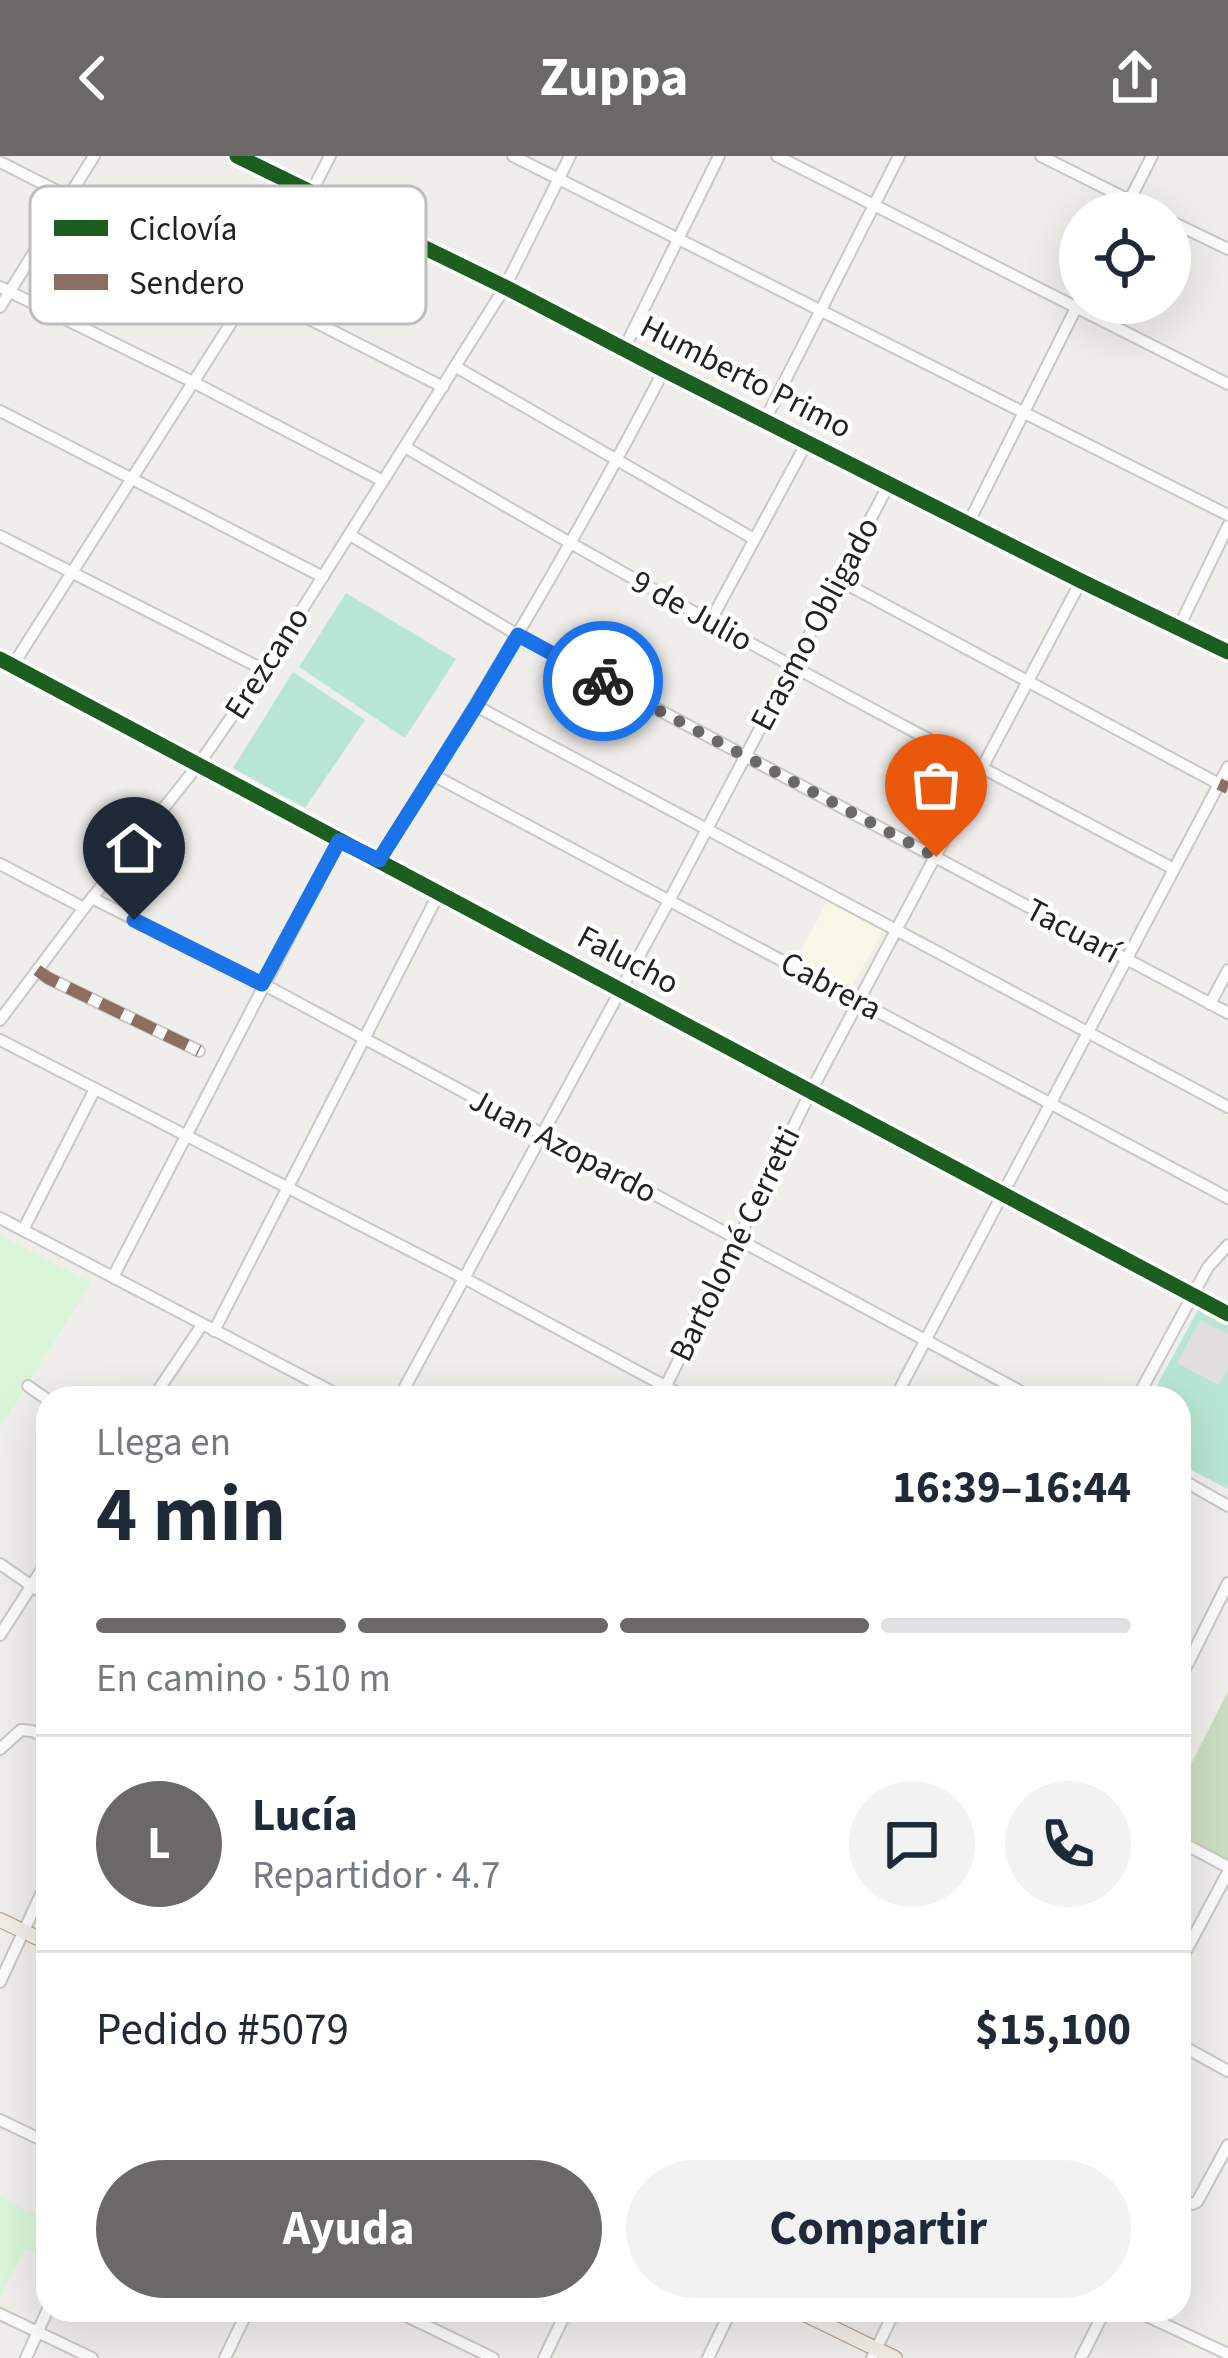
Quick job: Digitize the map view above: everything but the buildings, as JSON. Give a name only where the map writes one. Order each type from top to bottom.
[{"type":"main road","points":[[0,1920],[36,1937]]},
{"type":"main road","points":[[817,2322],[874,2354],[895,2358]]},
{"type":"street","points":[[76,186],[94,156]]},
{"type":"street","name":"Humberto Primo","points":[[236,156],[297,186]]},
{"type":"street","points":[[315,186],[330,156]]},
{"type":"street","points":[[513,156],[1228,515]]},
{"type":"street","name":"Erezcano","points":[[0,1019],[199,764],[264,670],[505,286],[570,156]]},
{"type":"street","points":[[623,349],[718,156]]},
{"type":"street","points":[[777,156],[1059,294]]},
{"type":"street","points":[[765,420],[899,156]]},
{"type":"street","points":[[1040,156],[1113,192]]},
{"type":"street","points":[[1133,192],[1152,156]]},
{"type":"street","points":[[0,163],[47,186]]},
{"type":"street","points":[[1191,231],[1228,250]]},
{"type":"street","name":"Humberto Primo","points":[[426,248],[1228,652]]},
{"type":"street","points":[[0,307],[5,290],[30,254]]},
{"type":"street","points":[[74,324],[383,481]]},
{"type":"street","points":[[13,665],[230,324]]},
{"type":"street","points":[[319,324],[443,387]]},
{"type":"street","points":[[968,524],[1068,324]]},
{"type":"street","points":[[1117,324],[1228,384]]},
{"type":"street","points":[[456,368],[754,539]]},
{"type":"street","points":[[379,860],[518,635],[664,370]]},
{"type":"street","points":[[0,411],[323,577]]},
{"type":"street","points":[[711,620],[807,442]]},
{"type":"street","name":"9 de Julio","points":[[405,447],[570,545],[792,667],[1174,869]]},
{"type":"street","name":"Erasmo Obligado","points":[[406,1386],[889,484]]},
{"type":"street","points":[[1179,627],[1228,526]]},
{"type":"street","name":"Tacuarí","points":[[350,535],[518,635],[1228,1013]]},
{"type":"street","points":[[0,536],[264,670]]},
{"type":"street","points":[[839,580],[1219,784]]},
{"type":"street","name":"Bartolomé Cerretti","points":[[666,1386],[810,1093],[1081,581]]},
{"type":"street","name":"Falucho","points":[[0,658],[1228,1314]]},
{"type":"street","points":[[476,706],[1228,1106]]},
{"type":"street","points":[[902,1386],[1228,767]]},
{"type":"street","name":"Cabrera","points":[[433,775],[1228,1198]]},
{"type":"street","points":[[113,1277],[339,841]]},
{"type":"street","name":"Juan Azopardo","points":[[0,864],[262,984],[1010,1386]]},
{"type":"street","points":[[162,1386],[208,1328],[289,1187],[440,893]]},
{"type":"street","points":[[37,970],[199,1051]]},
{"type":"street","points":[[1210,1004],[1228,970]]},
{"type":"street","points":[[0,1040],[464,1278],[653,1386]]},
{"type":"street","points":[[23,1230],[94,1089]]},
{"type":"street","points":[[0,1218],[321,1386]]},
{"type":"street","points":[[1143,1386],[1213,1259],[1228,1245]]},
{"type":"street","points":[[28,1386],[36,1392]]},
{"type":"street","points":[[1191,1485],[1228,1506]]},
{"type":"street","points":[[0,1564],[36,1589]]},
{"type":"street","points":[[0,1635],[36,1580]]},
{"type":"street","points":[[1191,1657],[1228,1583]]},
{"type":"street","points":[[0,1749],[21,1730],[36,1733]]},
{"type":"street","points":[[1191,1848],[1228,1870],[1191,1941]]},
{"type":"street","points":[[0,1982],[36,1904]]},
{"type":"street","points":[[1191,2051],[1228,2071]]},
{"type":"street","points":[[0,2120],[36,2137]]},
{"type":"street","points":[[1191,2204],[1197,2201],[1228,2145]]},
{"type":"street","points":[[0,2314],[92,2358]]},
{"type":"street","points":[[26,2358],[42,2322]]},
{"type":"street","points":[[225,2358],[242,2322]]},
{"type":"street","points":[[419,2322],[493,2358]]},
{"type":"street","points":[[544,2358],[561,2322]]},
{"type":"street","points":[[708,2358],[725,2322]]},
{"type":"street","points":[[874,2354],[889,2322]]},
{"type":"street","points":[[1082,2358],[1099,2322]]},
{"type":"street","points":[[1160,2322],[1228,2354]]},
{"type":"shaded area","points":[[828,899],[884,928],[853,986],[798,957]]},
{"type":"shaded area","points":[[1200,1320],[1228,1334],[1228,1368],[1218,1385],[1177,1363]]},
{"type":"green space","points":[[346,593],[456,659],[405,738],[299,667]]},
{"type":"green space","points":[[293,672],[365,720],[305,808],[233,768]]},
{"type":"green space","points":[[0,1235],[91,1283],[0,1428]]},
{"type":"green space","points":[[1199,1308],[1228,1324],[1228,1489],[1191,1470],[1191,1386],[1157,1386]]},
{"type":"green space","points":[[1228,1691],[1228,1861],[1191,1841],[1191,1764]]},
{"type":"green space","points":[[0,2197],[36,2214],[36,2254],[25,2249],[0,2297]]},
{"type":"marked path","points":[[1219,784],[1228,788]]},
{"type":"marked path","points":[[37,970],[199,1051]]},
{"type":"cycle path","points":[[237,156],[298,186]]},
{"type":"cycle path","points":[[426,248],[1228,652]]},
{"type":"cycle path","points":[[0,659],[1228,1314]]},
{"type":"way so far","points":[[603,681],[936,857]]},
{"type":"route","points":[[134,920],[262,984],[339,841],[379,860],[518,635],[603,681]]}]
